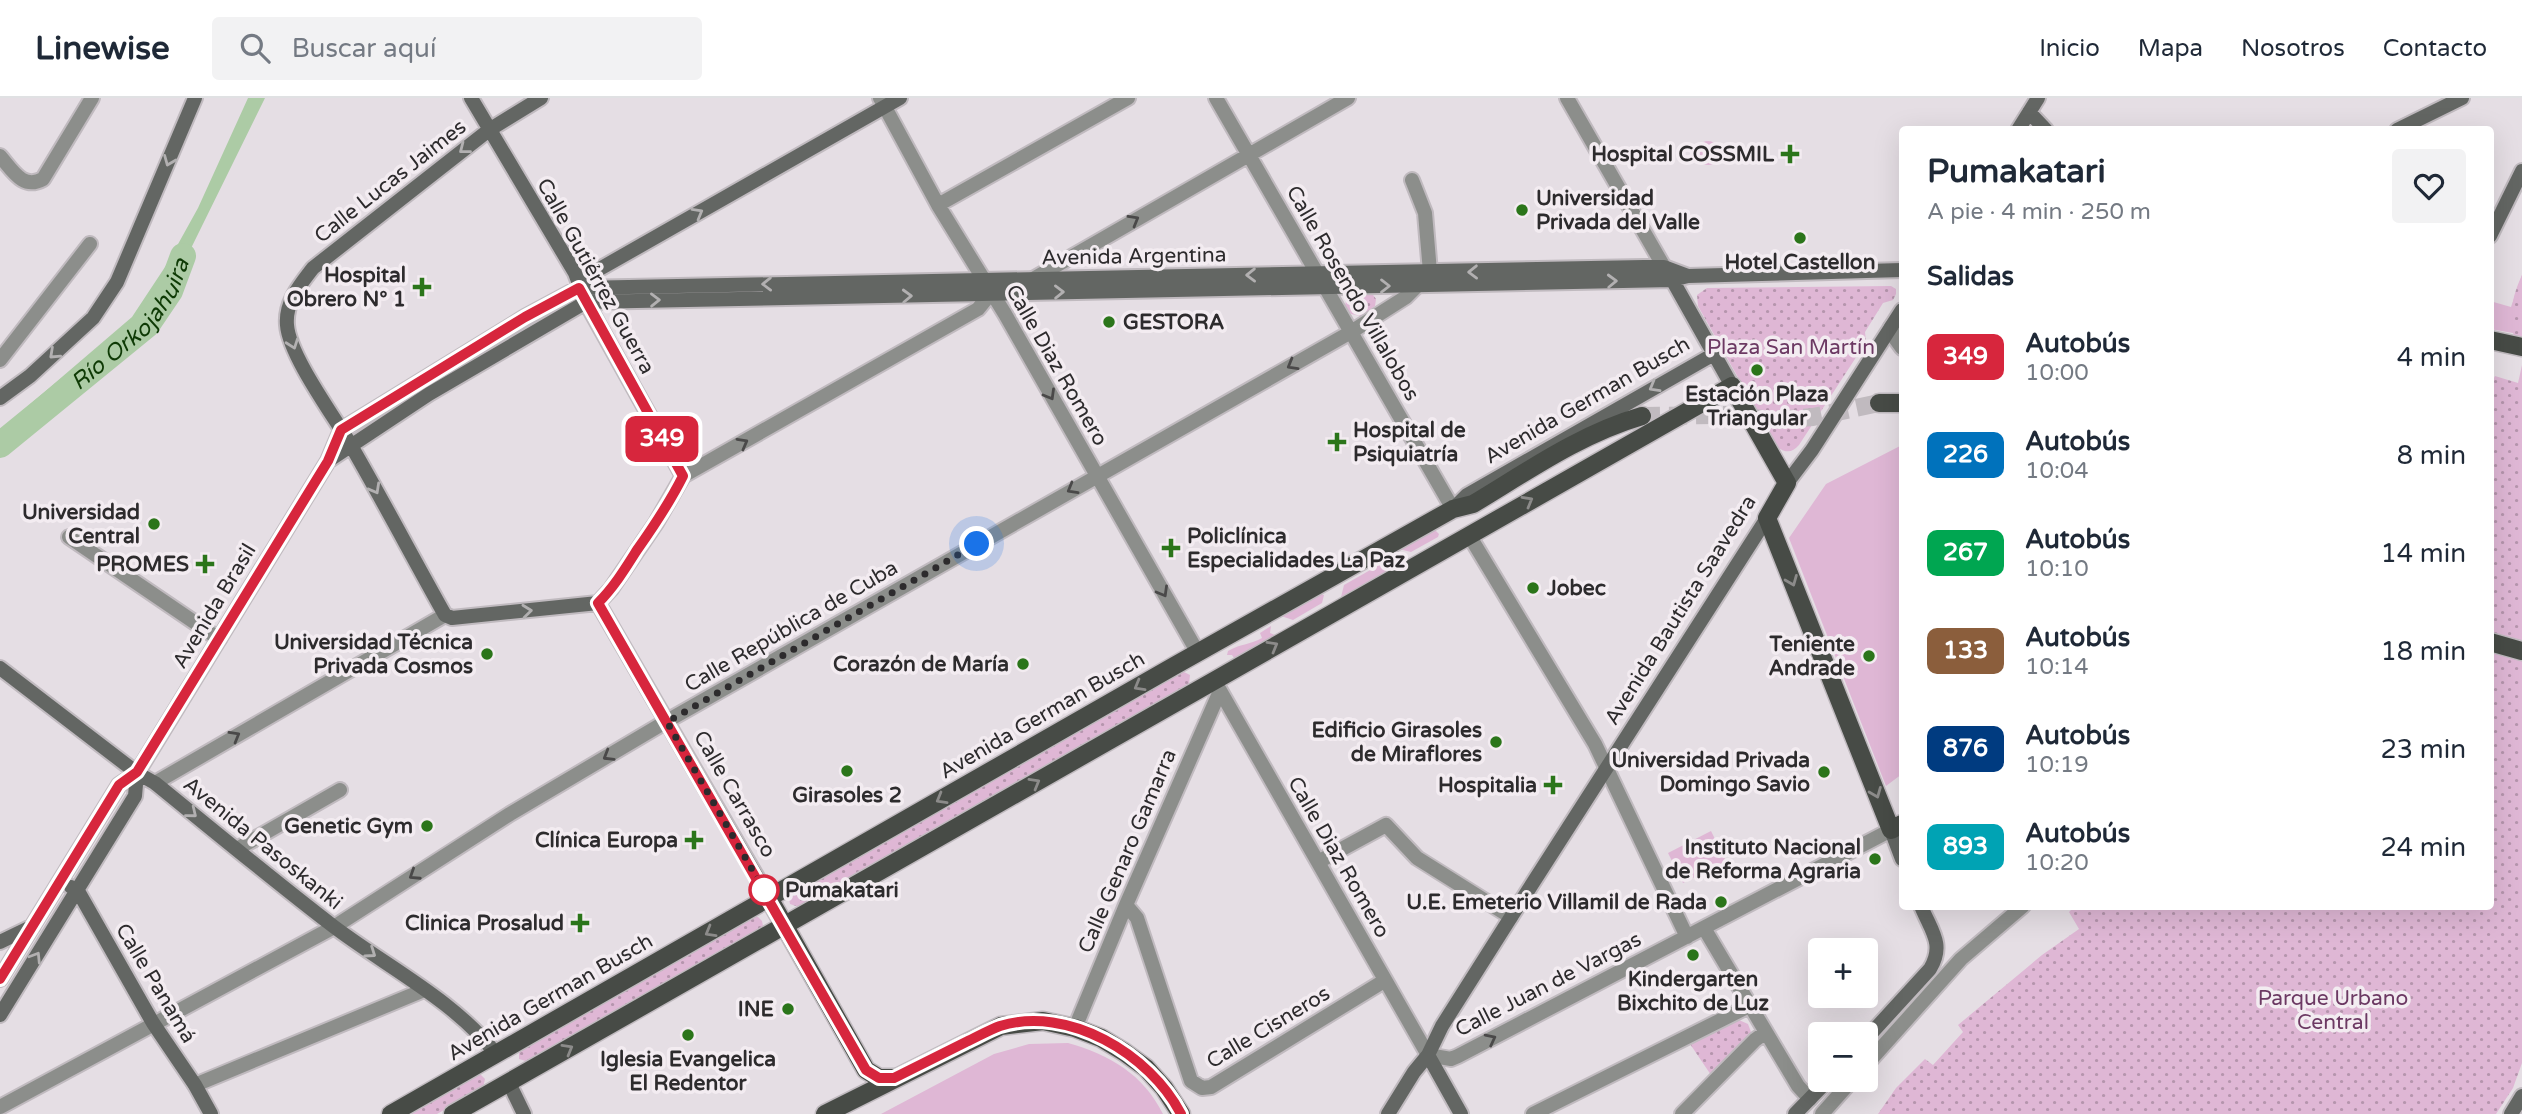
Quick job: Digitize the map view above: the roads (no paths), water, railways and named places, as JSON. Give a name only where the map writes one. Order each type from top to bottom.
[{"type":"main road","points":[[0,398],[30,376],[93,318],[117,282],[195,98]]},
{"type":"main road","name":"Calle Gutiérrez Guerra","points":[[471,98],[575,273],[586,302],[683,476]]},
{"type":"main road","name":"Calle Lucas Jaimes","points":[[444,615],[296,352],[287,325],[292,295],[313,268],[489,130],[541,98]]},
{"type":"main road","points":[[341,430],[525,317],[579,288],[589,275],[883,102],[900,98]]},
{"type":"main road","points":[[2020,126],[2039,98]]},
{"type":"main road","points":[[2406,126],[2462,98]]},
{"type":"main road","points":[[2029,112],[2042,126]]},
{"type":"main road","points":[[2494,228],[2522,171]]},
{"type":"main road","name":"Avenida Argentina","points":[[1322,280],[1417,286],[1501,278],[1899,270]]},
{"type":"main road","name":"Avenida Argentina","points":[[877,289],[982,279],[1033,285],[1182,283],[1322,280],[1430,272],[1501,278]]},
{"type":"main road","points":[[1668,273],[1787,483]]},
{"type":"main road","name":"Avenida Argentina","points":[[586,302],[713,292],[794,290],[877,289],[991,293],[1033,285]]},
{"type":"main road","name":"Avenida Argentina","points":[[579,288],[713,292]]},
{"type":"main road","name":"Avenida Brasil","points":[[328,461],[429,394],[586,302]]},
{"type":"main road","name":"Avenida Bautista Saavedra","points":[[1388,1114],[1428,1055],[1442,1026],[1787,483],[1812,450],[1899,315]]},
{"type":"main road","points":[[525,317],[535,333]]},
{"type":"main road","points":[[2494,341],[2522,347]]},
{"type":"main road","name":"Avenida German Busch","points":[[391,1114],[1453,509],[1467,495],[1714,354]]},
{"type":"main road","points":[[420,381],[429,394]]},
{"type":"main road","points":[[453,1114],[784,926],[1217,686],[1469,535],[1732,386]]},
{"type":"main road","points":[[1879,403],[1899,402]]},
{"type":"main road","points":[[1469,535],[1453,509],[1473,504],[1585,437],[1642,416]]},
{"type":"main road","name":"Avenida Brasil","points":[[0,979],[119,785],[137,772],[328,461],[341,430]]},
{"type":"main road","points":[[444,615],[452,618],[598,603],[611,590],[674,495],[683,476]]},
{"type":"main road","points":[[1767,518],[1897,827]]},
{"type":"main road","name":"Calle Carrasco","points":[[598,603],[769,898]]},
{"type":"main road","points":[[2494,643],[2522,651]]},
{"type":"main road","points":[[1198,653],[1217,686]]},
{"type":"main road","name":"Avenida Pasoskanki","points":[[0,668],[155,783],[334,927],[424,990],[480,1034],[496,1054]]},
{"type":"main road","name":"Avenida Brasil","points":[[0,1015],[135,796],[137,772]]},
{"type":"main road","points":[[93,828],[110,838]]},
{"type":"main road","points":[[60,881],[78,891]]},
{"type":"main road","name":"Calle Panamá","points":[[78,891],[153,1023],[211,1114]]},
{"type":"main road","points":[[769,898],[866,1070],[879,1078],[894,1078]]},
{"type":"main road","points":[[1878,1026],[1937,958],[1938,947],[1923,910]]},
{"type":"main road","points":[[0,942],[33,925],[50,934]]},
{"type":"main road","points":[[0,979],[18,987]]},
{"type":"main road","points":[[825,1114],[1001,1026],[1043,1021],[1075,1028],[1101,1038],[1124,1052],[1146,1068],[1164,1088],[1181,1114]]},
{"type":"main road","points":[[496,1054],[524,1114]]},
{"type":"main road","points":[[1428,1055],[1461,1114]]},
{"type":"main road","points":[[855,1099],[863,1086],[866,1070]]},
{"type":"main road","points":[[1795,1114],[1817,1092]]},
{"type":"main road","points":[[2511,1114],[2522,1096]]},
{"type":"street","points":[[0,156],[27,184],[43,180],[92,98]]},
{"type":"street","points":[[938,205],[1128,98]]},
{"type":"street","name":"Calle Rosendo Villalobos","points":[[1216,98],[1453,509]]},
{"type":"street","points":[[1033,285],[1348,98]]},
{"type":"street","points":[[1567,98],[1668,273]]},
{"type":"street","name":"Calle Diaz Romero","points":[[883,102],[938,205],[1198,653]]},
{"type":"street","points":[[1412,180],[1425,213],[1430,272]]},
{"type":"street","points":[[0,360],[90,244]]},
{"type":"street","name":"Calle República de Cuba","points":[[0,1107],[334,927],[510,814],[1351,331],[1406,297],[1417,286]]},
{"type":"street","points":[[683,476],[978,309],[991,293]]},
{"type":"street","points":[[1891,327],[1899,344]]},
{"type":"street","points":[[1469,535],[1595,744],[1687,937]]},
{"type":"street","points":[[69,537],[219,639]]},
{"type":"street","points":[[155,783],[444,615]]},
{"type":"street","name":"Calle Diaz Romero","points":[[1217,686],[1428,1055]]},
{"type":"street","name":"Calle Genaro Gamarra","points":[[1075,1028],[1217,686]]},
{"type":"street","points":[[237,849],[340,790]]},
{"type":"street","points":[[1318,862],[1387,825],[1417,858],[1511,917]]},
{"type":"street","points":[[1810,1099],[1798,1086],[1704,928],[1897,827]]},
{"type":"street","name":"Calle Cisneros","points":[[1126,905],[1137,918],[1191,1081],[1202,1088],[1211,1087],[1384,981]]},
{"type":"street","points":[[1878,1052],[1961,959],[2018,910]]},
{"type":"street","name":"Calle Juan de Vargas","points":[[1428,1055],[1451,1059],[1458,1056],[1704,928]]},
{"type":"street","points":[[195,1085],[424,990]]},
{"type":"street","points":[[1533,1114],[1749,1006]]},
{"type":"street","points":[[1682,1114],[1766,1032]]},
{"type":"street","points":[[1822,1114],[1841,1092]]},
{"type":"waterway","name":"Río Orkojahuira","points":[[0,445],[147,325],[170,291],[183,256]]},
{"type":"tunnel","points":[[1642,416],[1724,415],[1774,420],[1813,417],[1879,403]]},
{"type":"place","name":"Hospital COSSMIL","points":[[1790,154]]},
{"type":"place","name":"Universidad Privada del Valle","points":[[1522,210]]},
{"type":"place","name":"Hotel Castellon","points":[[1800,238]]},
{"type":"place","name":"Hospital Obrero N° 1","points":[[422,287]]},
{"type":"place","name":"GESTORA","points":[[1109,322]]},
{"type":"place","name":"Estación Plaza Triangular","points":[[1757,370]]},
{"type":"place","name":"Hospital de Psiquiatría","points":[[1337,442]]},
{"type":"place","name":"Universidad Central","points":[[154,524]]},
{"type":"place","name":"Policlínica Especialidades La Paz","points":[[1171,548]]},
{"type":"place","name":"PROMES","points":[[205,564]]},
{"type":"place","name":"Jobec","points":[[1533,588]]},
{"type":"place","name":"Universidad Técnica Privada Cosmos","points":[[487,654]]},
{"type":"place","name":"Teniente Andrade","points":[[1869,656]]},
{"type":"place","name":"Corazón de María","points":[[1023,664]]},
{"type":"place","name":"Edificio Girasoles de Miraflores","points":[[1496,742]]},
{"type":"place","name":"Girasoles 2","points":[[847,771]]},
{"type":"place","name":"Universidad Privada Domingo Savio","points":[[1824,772]]},
{"type":"place","name":"Hospitalia","points":[[1553,785]]},
{"type":"place","name":"Genetic Gym","points":[[427,826]]},
{"type":"place","name":"Clínica Europa","points":[[694,840]]},
{"type":"place","name":"Instituto Nacional de Reforma Agraria","points":[[1875,859]]},
{"type":"place","name":"Pumakatari","points":[[764,890]]},
{"type":"place","name":"U.E. Emeterio Villamil de Rada","points":[[1721,902]]},
{"type":"place","name":"Clinica Prosalud","points":[[580,923]]},
{"type":"place","name":"Kindergarten Bixchito de Luz","points":[[1693,955]]},
{"type":"place","name":"INE","points":[[788,1009]]},
{"type":"place","name":"Iglesia Evangelica El Redentor","points":[[688,1035]]},
{"type":"park label","name":"Plaza San Martín","points":[[1791,347]]},
{"type":"park label","name":"Parque Urbano Central","points":[[2333,1010]]}]
